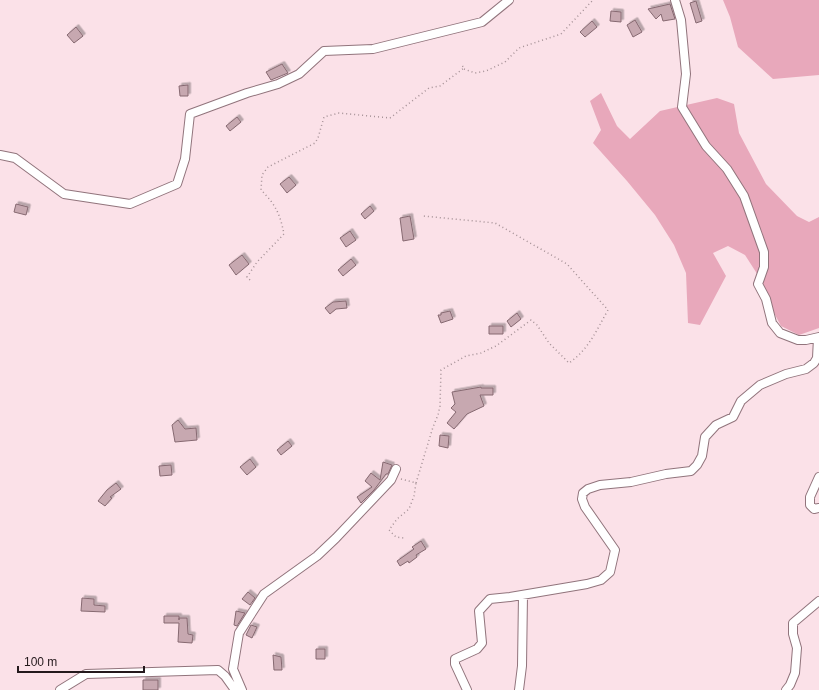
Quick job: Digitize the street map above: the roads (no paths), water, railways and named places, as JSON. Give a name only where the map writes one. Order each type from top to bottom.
[{"type":"street","points":[[0,155],[15,158],[64,194],[130,204],[177,184],[185,160],[190,114],[247,93],[278,84],[299,74],[324,51],[373,49],[482,22],[509,0]]},
{"type":"street","points":[[467,690],[455,664],[455,659],[476,649],[482,643],[479,611],[490,599],[587,584],[601,580],[610,572],[615,550],[585,507],[582,499],[583,493],[588,489],[600,485],[631,482],[666,474],[690,471],[697,465],[702,456],[705,437],[716,425],[733,417],[741,401],[760,385],[786,374],[806,369],[814,364],[817,358],[818,337],[798,340],[780,332],[772,323],[766,299],[758,284],[764,266],[764,252],[744,196],[727,169],[706,146],[682,107],[686,74],[681,20],[675,0]]},
{"type":"street","points":[[242,690],[233,669],[240,633],[264,594],[316,556],[336,538],[394,473]]},
{"type":"street","points":[[819,477],[810,497],[810,505],[814,509],[819,508]]},
{"type":"street","points":[[519,690],[522,666],[523,595]]},
{"type":"street","points":[[786,690],[795,673],[797,648],[793,634],[793,623],[819,601]]},
{"type":"street","points":[[60,690],[86,674],[218,670],[225,676],[235,690]]}]
